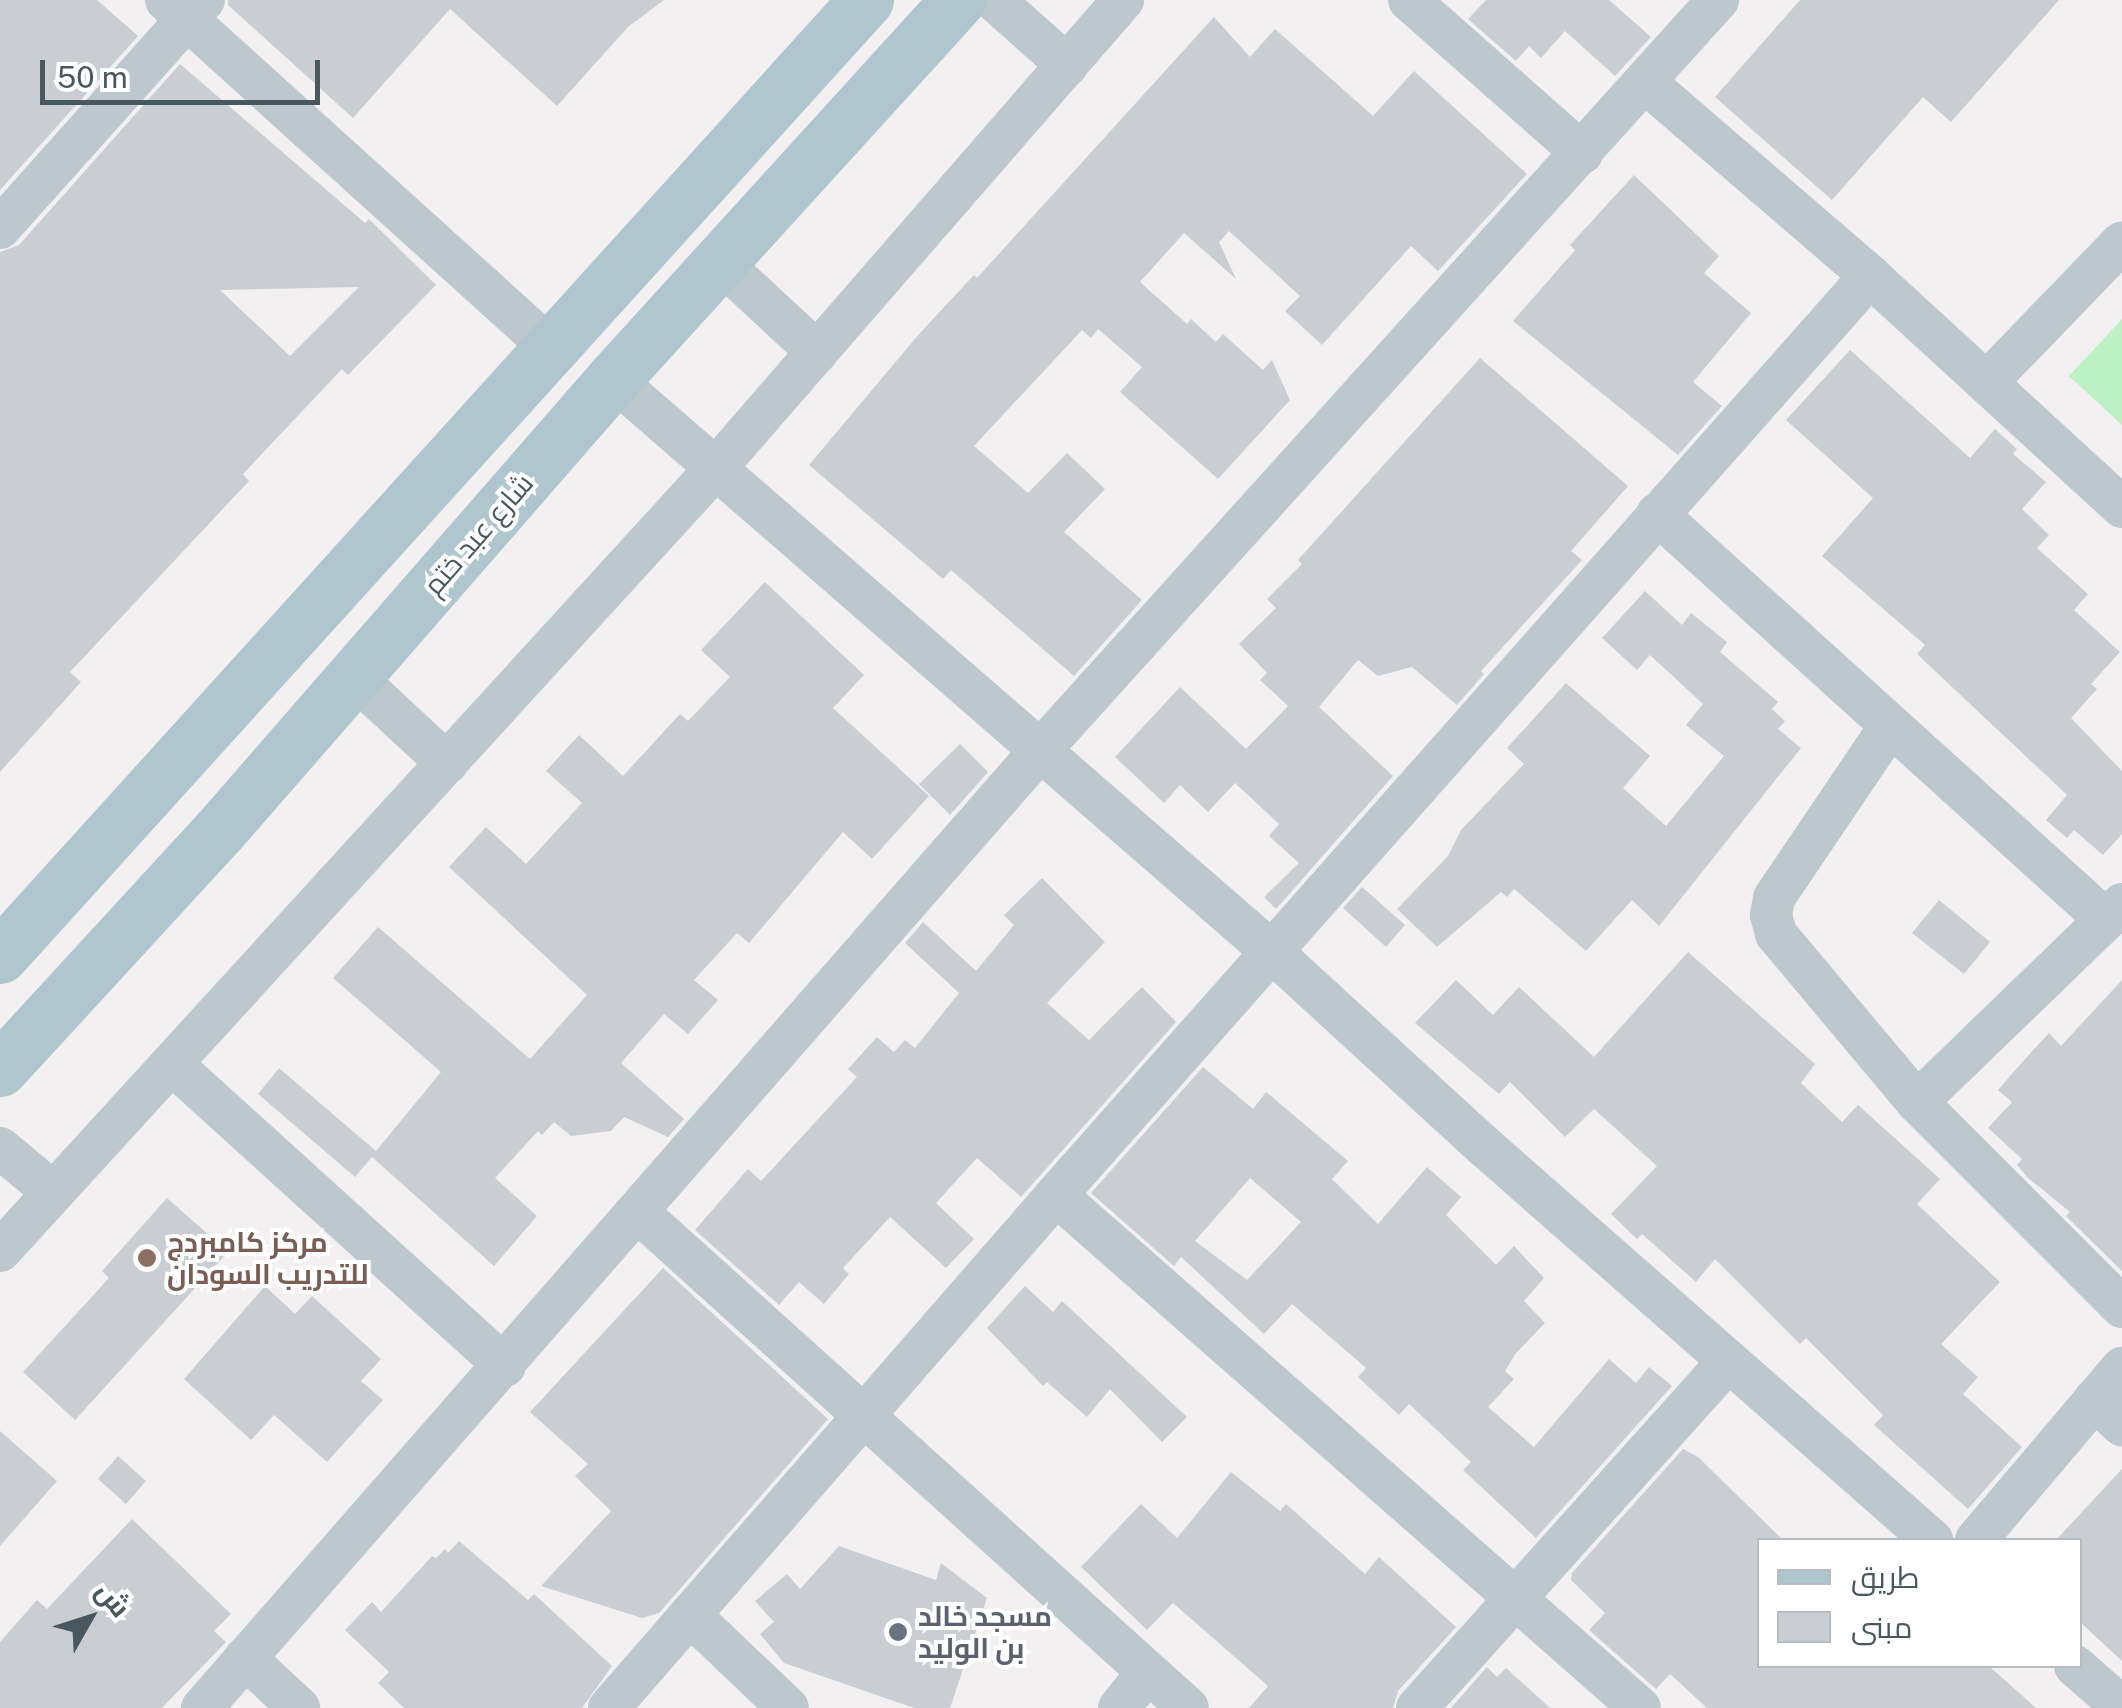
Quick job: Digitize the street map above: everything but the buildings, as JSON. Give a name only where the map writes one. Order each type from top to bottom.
[{"type":"main road","points":[[0,956],[866,0]]},
{"type":"main road","name":"شارع عبد ختم","points":[[0,1069],[256,789],[613,379],[958,0]]},
{"type":"main road","points":[[201,733],[256,789]]},
{"type":"main road","points":[[87,860],[144,911]]},
{"type":"street","points":[[994,0],[1067,66]]},
{"type":"street","points":[[0,1251],[715,469],[1124,0]]},
{"type":"street","points":[[1408,0],[1582,153]]},
{"type":"street","points":[[202,1708],[1038,753],[1718,0]]},
{"type":"street","points":[[0,228],[186,6],[552,350]]},
{"type":"street","points":[[1646,83],[1870,276],[2122,507]]},
{"type":"street","points":[[1987,382],[2122,242]]},
{"type":"street","points":[[719,261],[817,352]]},
{"type":"street","points":[[609,1708],[1056,1195],[1870,276]]},
{"type":"street","points":[[613,379],[1271,952],[1930,1538]]},
{"type":"street","points":[[1657,514],[1890,726],[2114,912],[1917,1102]]},
{"type":"street","points":[[354,676],[447,763]]},
{"type":"street","points":[[1890,726],[1774,898],[1771,915],[1776,934],[1917,1102],[2122,1307]]},
{"type":"street","points":[[173,1065],[505,1366]]},
{"type":"street","points":[[0,1148],[52,1192]]},
{"type":"street","points":[[1056,1195],[1640,1708]]},
{"type":"street","points":[[639,1213],[1188,1708]]},
{"type":"street","points":[[1418,1708],[1728,1361]]},
{"type":"street","points":[[1978,1538],[2108,1413],[2122,1368]]},
{"type":"street","points":[[690,1615],[788,1708]]},
{"type":"street","points":[[245,1658],[299,1708]]},
{"type":"street","points":[[2077,1668],[2122,1707]]},
{"type":"street","points":[[1120,1708],[1147,1674]]},
{"type":"green space","points":[[2122,319],[2122,425],[2069,376]]},
{"type":"place","name":"مركز كامبردج للتدريب السودان","points":[[147,1258]]},
{"type":"place","name":"مسجد خالد بن الوليد","points":[[898,1632]]}]
